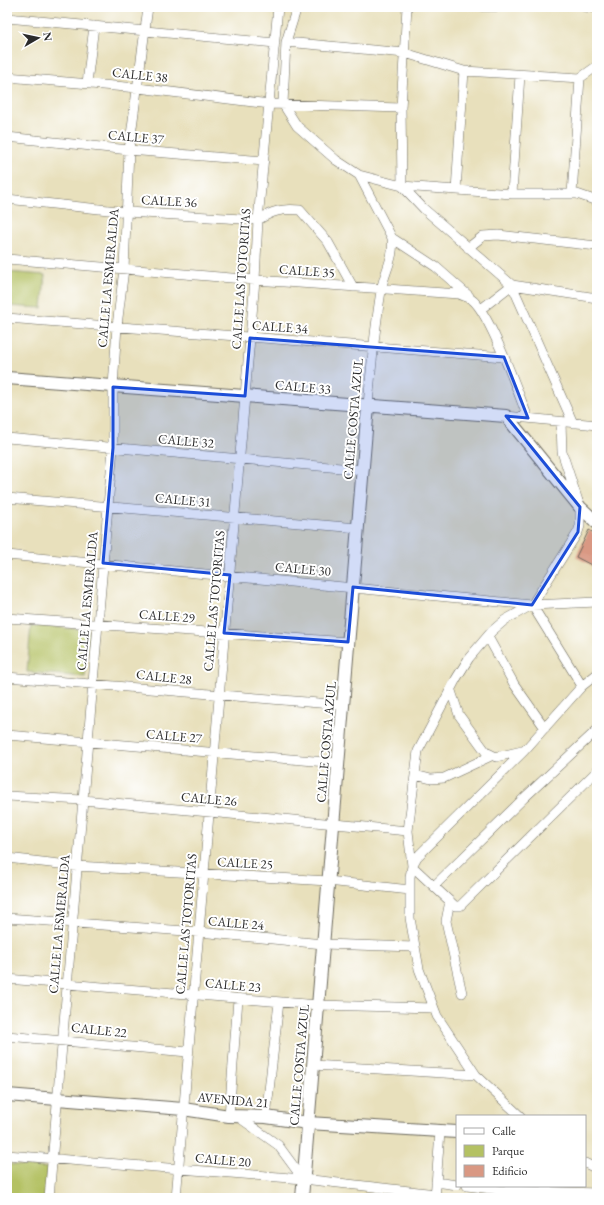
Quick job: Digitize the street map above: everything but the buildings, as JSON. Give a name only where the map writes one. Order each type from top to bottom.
[{"type":"street","name":"CALLE LA ESMERALDA","points":[[49,1198],[113,448],[113,387],[117,326],[124,269],[128,212],[129,150],[148,7]]},
{"type":"street","name":"CALLE LAS TOTORITAS","points":[[176,1198],[240,459],[255,280],[258,220],[278,7]]},
{"type":"street","points":[[297,7],[286,42],[284,104],[297,126],[336,160],[359,175],[402,186],[512,194],[577,194],[597,201]]},
{"type":"street","points":[[407,7],[401,108],[402,186],[424,209],[512,285],[573,423]]},
{"type":"street","points":[[483,7],[502,7]]},
{"type":"street","points":[[585,7],[597,8]]},
{"type":"street","points":[[7,18],[275,43]]},
{"type":"street","points":[[87,84],[94,26]]},
{"type":"street","points":[[286,42],[404,53],[464,71],[580,78],[597,66]]},
{"type":"street","points":[[456,190],[464,71]]},
{"type":"street","points":[[512,194],[520,75]]},
{"type":"street","name":"CALLE 38","points":[[7,77],[138,88],[270,104],[401,108]]},
{"type":"street","points":[[572,194],[580,78]]},
{"type":"street","name":"CALLE 37","points":[[7,137],[129,150],[264,161]]},
{"type":"street","points":[[359,175],[392,238],[436,267],[471,298],[481,309],[504,357],[528,418]]},
{"type":"street","name":"CALLE 36","points":[[7,199],[128,212],[258,220]]},
{"type":"street","points":[[258,220],[270,213],[285,208],[300,210],[328,242],[353,287]]},
{"type":"street","points":[[468,248],[483,236],[498,235],[597,246]]},
{"type":"street","name":"CALLE COSTA AZUL","points":[[302,1198],[373,346],[382,288],[394,248],[392,238]]},
{"type":"street","name":"CALLE 35","points":[[7,259],[255,280],[459,294],[471,298]]},
{"type":"street","points":[[481,309],[512,285],[597,298]]},
{"type":"street","name":"CALLE 34","points":[[7,318],[504,357]]},
{"type":"street","name":"CALLE 33","points":[[7,378],[506,416],[597,425]]},
{"type":"street","points":[[506,416],[580,507],[597,523]]},
{"type":"street","points":[[519,1115],[476,1075],[437,1016],[419,969],[410,918],[410,877],[412,866],[408,831],[418,751],[469,658],[505,620],[532,605],[578,532],[580,526],[580,507],[562,452],[561,422]]},
{"type":"street","name":"CALLE 32","points":[[7,438],[363,470]]},
{"type":"street","name":"CALLE 31","points":[[7,498],[358,528]]},
{"type":"street","name":"CALLE 30","points":[[7,555],[230,575],[532,605],[597,602]]},
{"type":"street","points":[[532,605],[582,686]]},
{"type":"street","name":"CALLE 29","points":[[7,618],[348,642]]},
{"type":"street","points":[[488,637],[514,684],[545,728]]},
{"type":"street","points":[[412,866],[417,857],[524,751],[582,686],[597,674]]},
{"type":"street","name":"CALLE 28","points":[[7,677],[93,683],[219,696],[343,705]]},
{"type":"street","points":[[451,691],[460,715],[482,747],[491,756]]},
{"type":"street","points":[[434,886],[524,798],[597,730]]},
{"type":"street","name":"CALLE 27","points":[[7,735],[338,764]]},
{"type":"street","points":[[415,775],[431,779],[444,778],[491,756],[500,757],[524,751]]},
{"type":"street","points":[[412,866],[455,906],[460,906],[597,771]]},
{"type":"street","name":"CALLE 26","points":[[7,796],[83,800],[408,831]]},
{"type":"street","name":"CALLE 25","points":[[7,858],[77,866],[328,881],[410,890]]},
{"type":"street","points":[[450,901],[446,922],[462,993]]},
{"type":"street","name":"CALLE 24","points":[[7,918],[199,932],[323,944],[415,947]]},
{"type":"street","name":"CALLE 23","points":[[7,979],[318,1005],[434,1008]]},
{"type":"street","points":[[238,999],[233,1116],[278,1145],[303,1180]]},
{"type":"street","points":[[266,1117],[280,1002]]},
{"type":"street","name":"CALLE 22","points":[[7,1036],[188,1052]]},
{"type":"street","points":[[313,1065],[476,1075]]},
{"type":"street","name":"AVENIDA 21","points":[[7,1095],[183,1109],[233,1116],[266,1117],[308,1123],[456,1132]]},
{"type":"street","points":[[436,1196],[440,1132]]},
{"type":"street","name":"CALLE 20","points":[[7,1154],[303,1180],[436,1196]]},
{"type":"street","points":[[586,1164],[597,1169]]},
{"type":"street","points":[[436,1182],[456,1185]]},
{"type":"street","points":[[475,1187],[500,1190],[597,1193]]},
{"type":"highlighted area","points":[[250,338],[504,357],[528,418],[506,416],[580,507],[578,532],[532,605],[353,587],[348,642],[224,633],[230,575],[103,563],[113,448],[113,387],[245,396]]},
{"type":"green space","points":[[7,272],[45,275],[42,308],[7,306]]},
{"type":"green space","points":[[31,625],[89,630],[85,677],[27,672]]},
{"type":"green space","points":[[7,1164],[48,1168],[45,1198],[7,1198]]}]
